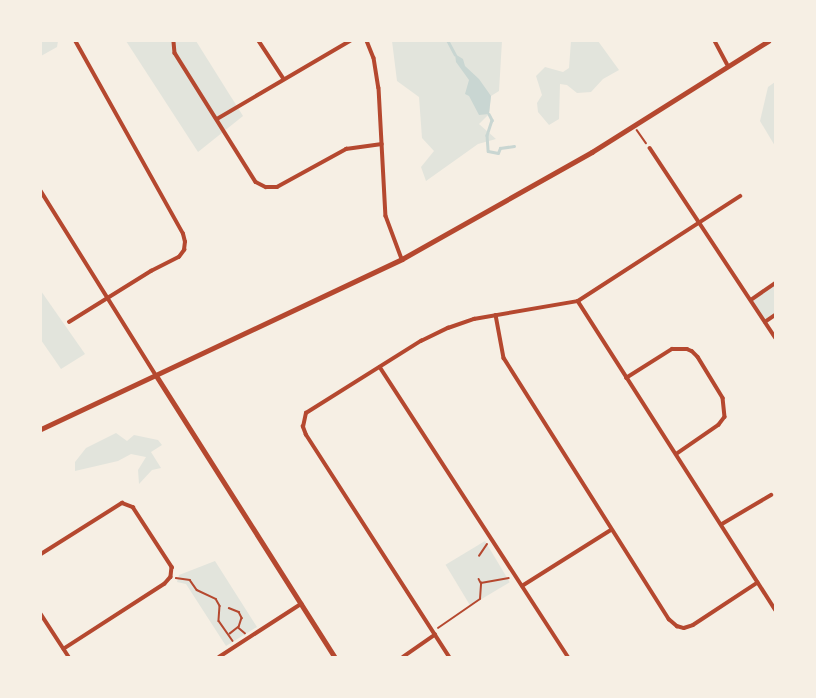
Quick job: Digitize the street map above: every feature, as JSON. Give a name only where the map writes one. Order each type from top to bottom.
[{"type":"street","points":[[69,322],[179,257],[184,250],[185,242],[183,234],[75,41]]},
{"type":"street","points":[[259,41],[284,79]]},
{"type":"street","points":[[216,119],[350,41]]},
{"type":"street","points":[[367,41],[377,71],[386,216],[402,259]]},
{"type":"street","points":[[715,41],[727,64]]},
{"type":"street","points":[[41,429],[402,259],[559,171],[634,125],[727,64],[768,41]]},
{"type":"street","points":[[174,42],[175,53],[216,119],[256,182],[266,187],[277,187],[346,149],[382,144]]},
{"type":"street","points":[[650,148],[775,337]]},
{"type":"street","points":[[41,191],[335,657]]},
{"type":"street","points":[[449,657],[303,427],[306,413],[421,341],[448,328],[474,319],[578,301],[740,196]]},
{"type":"street","points":[[751,300],[775,283]]},
{"type":"street","points":[[578,301],[775,609]]},
{"type":"street","points":[[496,315],[504,358],[669,619],[677,626],[684,628],[693,625],[757,583]]},
{"type":"street","points":[[765,322],[775,315]]},
{"type":"street","points":[[626,378],[672,349],[687,349],[692,351],[698,357],[723,398],[725,417],[719,425],[677,454]]},
{"type":"street","points":[[380,367],[568,657]]},
{"type":"street","points":[[722,524],[771,495]]},
{"type":"street","points":[[41,554],[116,505],[128,504],[133,507],[172,566],[171,578],[165,584],[64,649]]},
{"type":"street","points":[[522,586],[612,530]]},
{"type":"street","points":[[219,657],[301,604]]},
{"type":"street","points":[[41,614],[69,657]]},
{"type":"street","points":[[403,657],[436,635]]},
{"type":"path","points":[[634,125],[650,148]]},
{"type":"path","points":[[480,556],[490,536]]},
{"type":"path","points":[[481,583],[503,577],[518,580]]},
{"type":"path","points":[[171,578],[190,580],[197,590],[216,599],[220,606],[219,621],[230,634],[236,646]]},
{"type":"path","points":[[433,631],[480,599],[481,583],[479,579]]},
{"type":"path","points":[[229,608],[239,612],[242,618],[239,627],[230,634]]},
{"type":"path","points":[[239,627],[248,638]]},
{"type":"shaded area","points":[[41,41],[58,41],[57,47],[41,56]]},
{"type":"shaded area","points":[[126,41],[196,41],[243,116],[198,152]]},
{"type":"shaded area","points":[[392,41],[502,41],[499,91],[491,96],[489,114],[479,124],[496,139],[478,144],[426,181],[421,167],[434,151],[422,138],[419,97],[397,81]]},
{"type":"shaded area","points":[[571,41],[598,41],[619,70],[603,79],[591,92],[577,93],[567,85],[560,84],[559,119],[549,125],[538,112],[537,103],[542,95],[536,76],[545,67],[563,72],[569,68]]},
{"type":"shaded area","points":[[455,54],[463,59],[465,66],[479,79],[491,96],[489,114],[479,115],[469,96],[465,94],[469,80],[456,62]]},
{"type":"shaded area","points":[[775,82],[775,146],[760,121],[768,87]]},
{"type":"shaded area","points":[[775,283],[775,315],[765,322],[751,300]]},
{"type":"shaded area","points":[[41,291],[85,354],[61,369],[41,340]]},
{"type":"shaded area","points":[[116,433],[127,441],[134,435],[158,440],[162,445],[151,452],[161,468],[152,470],[139,484],[138,470],[146,457],[131,454],[118,461],[75,471],[75,462],[86,448]]},
{"type":"shaded area","points":[[485,541],[510,582],[470,606],[446,565]]},
{"type":"shaded area","points":[[215,561],[257,627],[226,646],[186,584],[177,582],[179,575]]},
{"type":"waterway","points":[[448,41],[455,54]]},
{"type":"waterway","points":[[489,114],[492,120],[487,135],[488,151],[498,153],[500,148],[514,146]]}]
